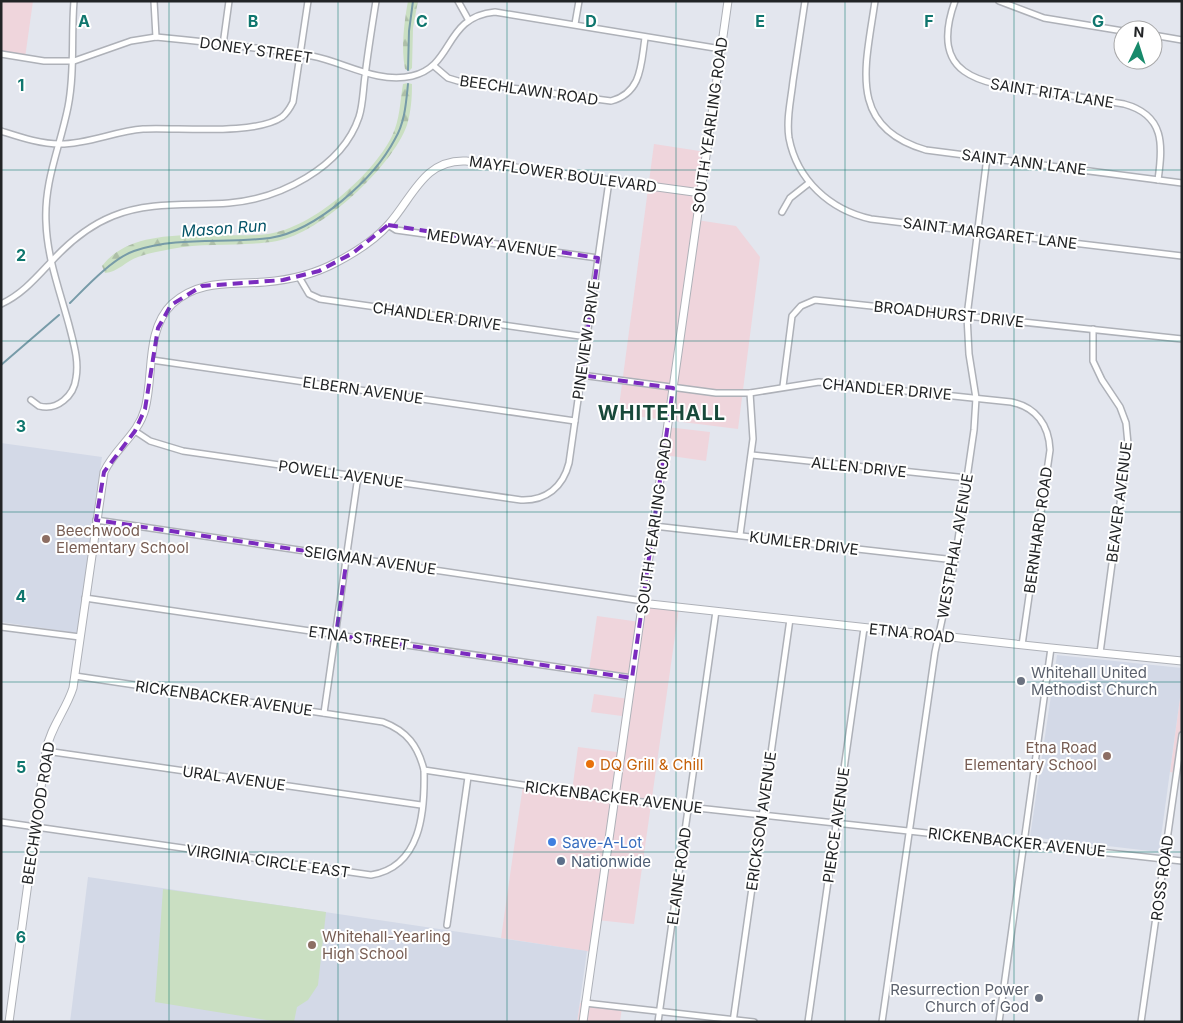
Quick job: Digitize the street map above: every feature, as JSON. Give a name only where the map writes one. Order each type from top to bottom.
[{"type":"street","points":[[31,400],[39,406],[55,406],[66,398],[76,380],[74,348],[50,262],[46,204],[47,184],[68,107],[74,61],[74,1]]},
{"type":"street","points":[[154,1],[156,37]]},
{"type":"street","points":[[223,45],[229,1]]},
{"type":"street","points":[[1,131],[26,139],[58,144],[85,142],[142,130],[255,126],[276,120],[287,113],[293,102],[308,1]]},
{"type":"street","points":[[1,304],[20,294],[50,262],[84,231],[115,215],[148,206],[232,203],[259,198],[280,191],[303,179],[332,157],[352,131],[359,117],[376,1]]},
{"type":"street","points":[[458,1],[468,19],[481,13],[495,12],[721,49]]},
{"type":"street","points":[[575,24],[579,1]]},
{"type":"street","name":"SOUTH YEARLING ROAD","points":[[583,1022],[728,1]]},
{"type":"street","name":"SAINT MARGARET LANE","points":[[805,1],[788,125],[795,158],[809,182],[831,202],[860,216],[1182,256]]},
{"type":"street","name":"SAINT ANN LANE","points":[[875,1],[865,83],[870,107],[876,118],[898,139],[911,145],[987,158],[1182,183]]},
{"type":"street","name":"SAINT RITA LANE","points":[[955,1],[949,18],[947,39],[951,54],[964,72],[990,84],[1124,104],[1138,108],[1155,125],[1161,140],[1158,180]]},
{"type":"street","points":[[998,1],[1044,18],[1113,29]]},
{"type":"street","name":"DONEY STREET","points":[[1,54],[44,61],[74,61],[131,41],[156,37],[314,57],[366,73],[411,77],[434,66],[468,19]]},
{"type":"street","points":[[1163,37],[1182,40]]},
{"type":"street","name":"BEECHLAWN ROAD","points":[[434,66],[448,78],[458,81],[611,101],[626,95],[637,82],[645,38]]},
{"type":"street","name":"WESTPHAL AVENUE","points":[[882,1022],[938,636],[955,560],[967,478],[976,398],[969,354],[967,316],[987,158]]},
{"type":"street","name":"MAYFLOWER BOULEVARD","points":[[96,520],[104,472],[109,461],[135,431],[145,409],[152,360],[162,318],[171,305],[192,289],[210,284],[263,282],[299,277],[336,263],[353,253],[388,225],[425,175],[448,162],[466,160],[700,193]]},
{"type":"street","name":"PINEVIEW DRIVE","points":[[550,493],[562,480],[566,472],[609,181]]},
{"type":"street","points":[[782,212],[790,198],[809,182]]},
{"type":"street","name":"MEDWAY AVENUE","points":[[388,225],[396,230],[598,258]]},
{"type":"street","name":"CHANDLER DRIVE","points":[[299,277],[309,294],[320,299],[586,337]]},
{"type":"street","name":"BROADHURST DRIVE","points":[[783,386],[792,316],[801,306],[810,301],[1182,339]]},
{"type":"street","name":"BEAVER AVENUE","points":[[1093,330],[1093,361],[1102,380],[1120,407],[1126,423],[1128,444],[1100,653]]},
{"type":"street","name":"ELBERN AVENUE","points":[[152,360],[575,421]]},
{"type":"street","name":"CHANDLER DRIVE","points":[[581,375],[716,393],[750,393],[805,383],[836,383],[1019,404],[1039,417]]},
{"type":"street","points":[[740,535],[752,455],[753,424],[750,393]]},
{"type":"street","name":"BERNHARD ROAD","points":[[1022,645],[1050,450],[1048,433],[1039,417]]},
{"type":"street","name":"POWELL AVENUE","points":[[135,431],[150,441],[183,451],[521,500],[536,499],[550,493]]},
{"type":"street","name":"ALLEN DRIVE","points":[[752,455],[967,478]]},
{"type":"street","points":[[324,712],[358,476]]},
{"type":"street","name":"SEIGMAN AVENUE","points":[[96,520],[643,601]]},
{"type":"street","name":"BEECHWOOD ROAD","points":[[9,1022],[46,750],[51,732],[69,701],[75,676],[96,520]]},
{"type":"street","name":"KUMLER DRIVE","points":[[654,526],[955,560]]},
{"type":"street","name":"ETNA STREET","points":[[85,598],[632,678]]},
{"type":"street","name":"ETNA ROAD","points":[[643,601],[650,604],[864,628],[1182,660]]},
{"type":"street","name":"ELAINE ROAD","points":[[658,1022],[716,611]]},
{"type":"street","name":"ERICKSON AVENUE","points":[[733,1020],[790,619]]},
{"type":"street","points":[[1,627],[80,637]]},
{"type":"street","name":"PIERCE AVENUE","points":[[808,1022],[864,628]]},
{"type":"street","points":[[999,1022],[1051,648]]},
{"type":"street","name":"RICKENBACKER AVENUE","points":[[75,676],[375,720],[399,729],[416,747],[424,770],[615,798],[1182,860]]},
{"type":"street","name":"ROSS ROAD","points":[[1141,1022],[1182,735]]},
{"type":"street","name":"URAL AVENUE","points":[[46,750],[421,805]]},
{"type":"street","name":"VIRGINIA CIRCLE EAST","points":[[1,822],[371,875],[393,868],[407,856],[416,841],[424,770]]},
{"type":"street","points":[[447,925],[468,777]]},
{"type":"street","points":[[585,1003],[754,1022]]},
{"type":"highlighted area","points":[[388,225],[598,258],[581,375],[673,388],[632,678],[336,635],[347,557],[96,520],[104,472],[135,431],[145,409],[158,328],[171,305],[202,286],[283,280],[319,271],[353,253]]},
{"type":"shaded area","points":[[1,1],[33,1],[25,58],[1,54]]},
{"type":"shaded area","points":[[654,144],[706,152],[697,220],[736,226],[760,257],[738,429],[618,414]]},
{"type":"shaded area","points":[[667,427],[710,432],[706,461],[664,455]]},
{"type":"shaded area","name":"Beechwood Elementary School","points":[[1,443],[102,457],[77,633],[1,622]]},
{"type":"shaded area","points":[[643,603],[679,608],[634,924],[597,920],[592,952],[501,938],[523,785],[572,791],[578,747],[617,752],[622,716],[591,712],[594,694],[629,699],[632,677],[589,670],[597,616],[640,622]]},
{"type":"shaded area","name":"Etna Road Elementary School","points":[[1057,655],[1182,668],[1182,683],[1159,852],[1030,837]]},
{"type":"shaded area","points":[[1182,683],[1182,774],[1170,772]]},
{"type":"shaded area","name":"Whitehall-Yearling High School","points":[[88,877],[587,951],[577,1022],[70,1022]]},
{"type":"shaded area","points":[[580,1003],[622,1007],[620,1022],[577,1022]]},
{"type":"green space","points":[[408,1],[418,1],[413,28],[412,68],[409,71],[405,69],[403,52],[404,26]]},
{"type":"green space","points":[[403,84],[412,84],[410,110],[407,125],[399,142],[387,160],[353,196],[334,212],[314,225],[295,235],[277,241],[184,247],[154,252],[134,259],[114,271],[105,273],[102,266],[117,252],[135,243],[179,235],[268,234],[285,230],[322,211],[356,183],[383,151],[397,124]]},
{"type":"green space","points":[[163,889],[326,912],[318,985],[308,1000],[297,1007],[294,1022],[279,1022],[155,1002]]},
{"type":"waterway","name":"Mason Run","points":[[408,70],[409,31],[413,1]]},
{"type":"waterway","name":"Mason Run","points":[[70,303],[109,266],[134,251],[167,243],[270,238],[288,233],[324,214],[358,186],[373,170],[395,139],[401,126],[408,84]]},
{"type":"waterway","name":"Mason Run","points":[[1,365],[59,315]]},
{"type":"place","name":"Beechwood Elementary School","points":[[46,539]]},
{"type":"place","name":"Whitehall United Methodist Church","points":[[1021,681]]},
{"type":"place","name":"Etna Road Elementary School","points":[[1107,756]]},
{"type":"place","name":"DQ Grill & Chill","points":[[590,764]]},
{"type":"place","name":"Save-A-Lot","points":[[552,842]]},
{"type":"place","name":"Nationwide","points":[[561,861]]},
{"type":"place","name":"Whitehall-Yearling High School","points":[[312,945]]},
{"type":"place","name":"Resurrection Power Church of God","points":[[1039,998]]},
{"type":"district","name":"WHITEHALL","points":[[662,413]]}]
